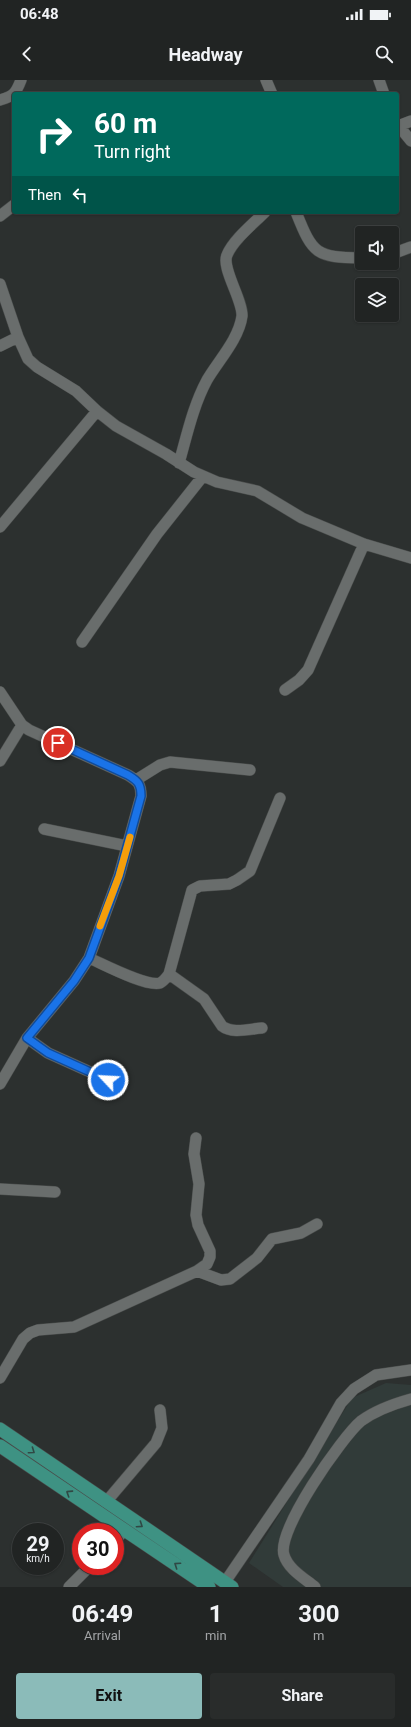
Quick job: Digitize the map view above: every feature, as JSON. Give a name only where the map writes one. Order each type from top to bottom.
[{"type":"main road","points":[[0,1429],[228,1585]]},
{"type":"main road","points":[[0,1446],[209,1587]]},
{"type":"street","points":[[16,92],[18,90],[21,80]]},
{"type":"street","points":[[266,80],[271,92]]},
{"type":"street","points":[[379,80],[383,92]]},
{"type":"street","points":[[0,100],[12,95]]},
{"type":"street","points":[[399,125],[411,121]]},
{"type":"street","points":[[399,126],[411,141]]},
{"type":"street","points":[[0,216],[12,207]]},
{"type":"street","points":[[179,463],[196,404],[208,380],[234,338],[242,316],[238,296],[227,268],[226,256],[233,244],[263,214]]},
{"type":"street","points":[[297,214],[307,238],[317,252],[336,257],[355,258]]},
{"type":"street","points":[[399,251],[411,247]]},
{"type":"street","points":[[0,284],[26,356],[32,363],[76,391],[97,411],[116,426],[203,476],[230,486],[257,491],[292,514],[364,544],[411,558]]},
{"type":"street","points":[[0,346],[18,337]]},
{"type":"street","points":[[0,527],[97,411]]},
{"type":"street","points":[[82,642],[157,534],[203,476]]},
{"type":"street","points":[[285,690],[299,680],[308,670],[364,544]]},
{"type":"street","points":[[0,692],[22,725],[29,730],[136,780],[141,786],[141,796],[119,876],[89,958],[74,981],[27,1038],[0,1084]]},
{"type":"street","points":[[0,761],[22,725]]},
{"type":"street","points":[[136,780],[160,765],[170,762],[250,770]]},
{"type":"street","points":[[89,958],[140,980],[159,983],[166,979],[169,974],[192,890],[200,886],[229,884],[250,870],[280,798]]},
{"type":"street","points":[[44,829],[127,846]]},
{"type":"street","points":[[169,974],[204,999],[226,1030],[232,1031],[262,1028]]},
{"type":"street","points":[[27,1038],[48,1053],[108,1080]]},
{"type":"street","points":[[0,1378],[23,1339],[30,1333],[38,1330],[74,1327],[197,1271],[207,1264],[210,1257],[210,1251],[198,1225],[196,1215],[199,1184],[194,1154],[196,1138]]},
{"type":"street","points":[[0,1189],[55,1192]]},
{"type":"street","points":[[197,1271],[221,1280],[230,1279],[257,1258],[272,1239],[301,1233],[317,1224]]},
{"type":"street","points":[[228,1585],[309,1459],[341,1403],[354,1389],[376,1375],[411,1370]]},
{"type":"street","points":[[315,1587],[290,1567],[282,1549],[286,1534],[293,1518],[335,1452],[351,1431],[362,1421],[380,1410],[396,1403],[411,1400]]},
{"type":"street","points":[[106,1502],[156,1443],[162,1428],[160,1410]]},
{"type":"street","points":[[69,1587],[81,1575]]},
{"type":"shaded area","points":[[386,1383],[411,1385],[411,1587],[283,1587],[249,1563],[352,1398]]},
{"type":"slow traffic","points":[[100,926],[119,876],[130,837]]},
{"type":"route","points":[[58,743],[128,775],[136,780],[141,786],[141,796],[119,876],[89,958],[74,981],[27,1038],[48,1053],[108,1080]]}]
